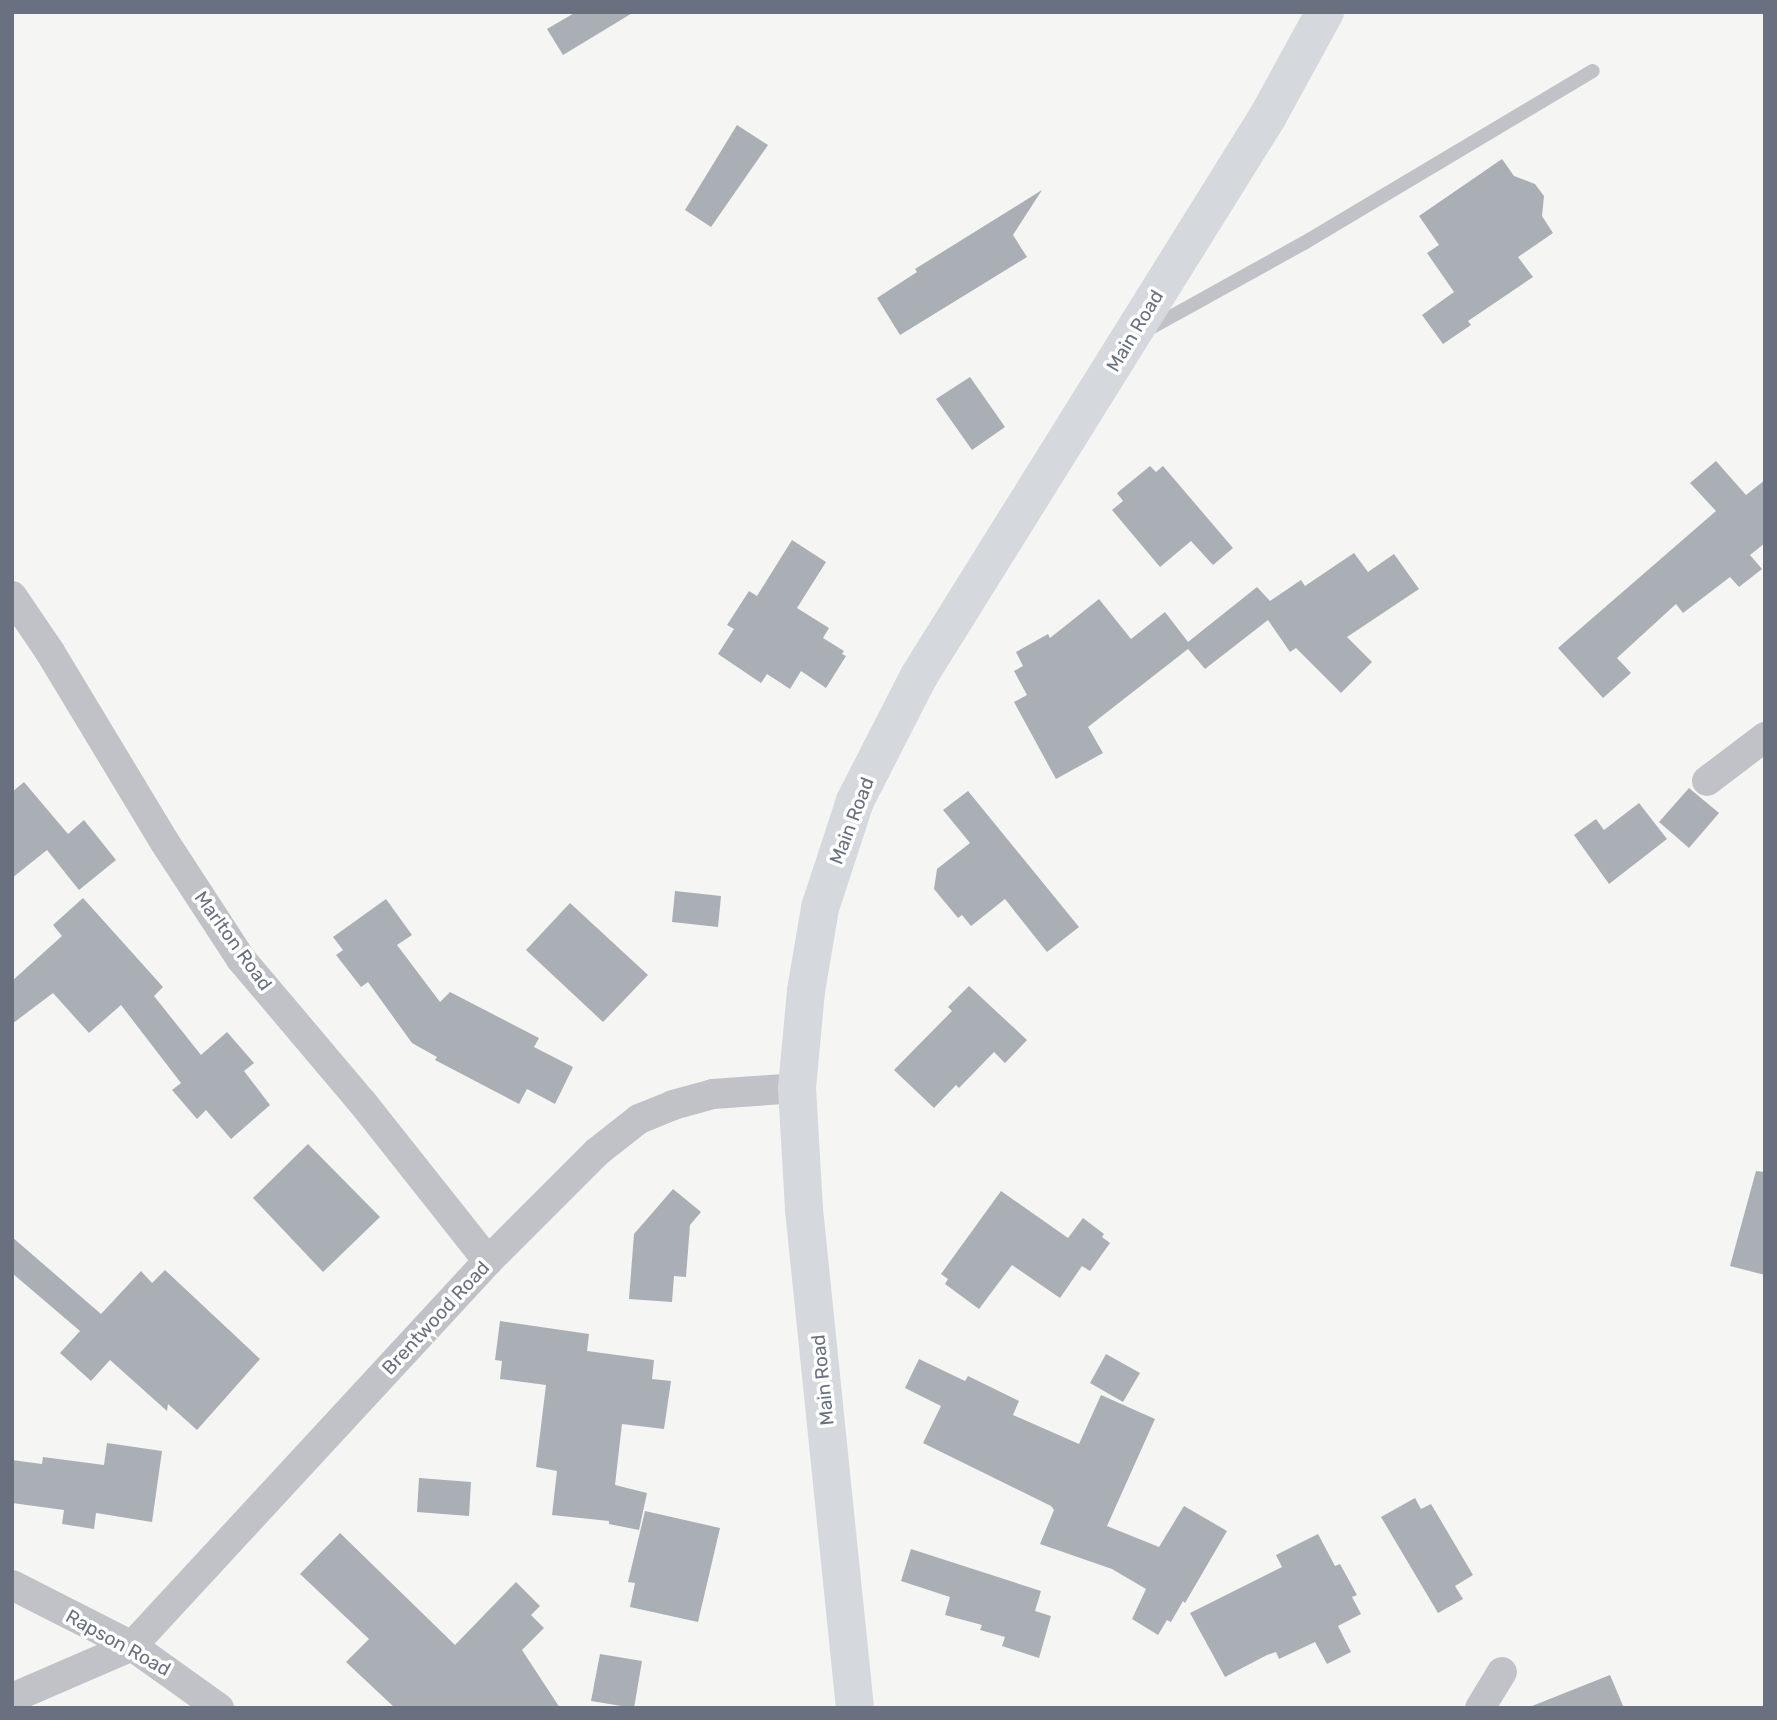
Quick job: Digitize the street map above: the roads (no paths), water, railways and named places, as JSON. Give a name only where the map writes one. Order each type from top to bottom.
[{"type":"main road","name":"Main Road","points":[[855,1708],[804,1209],[797,1088],[806,991],[820,908],[855,801],[919,676],[1268,116],[1325,12]]},
{"type":"street","name":"Marlton Road","points":[[12,596],[50,652],[164,841],[241,959],[362,1102],[488,1261]]},
{"type":"street","points":[[1707,781],[1765,737]]},
{"type":"street","name":"Brentwood Road","points":[[132,1646],[488,1261],[597,1152],[639,1119],[713,1094],[797,1088]]},
{"type":"street","name":"Rapson Road","points":[[12,1585],[132,1646],[219,1708]]},
{"type":"street","points":[[12,1698],[132,1646]]},
{"type":"street","points":[[1480,1708],[1502,1672]]},
{"type":"lane","points":[[1129,340],[1304,243],[1594,71]]}]
